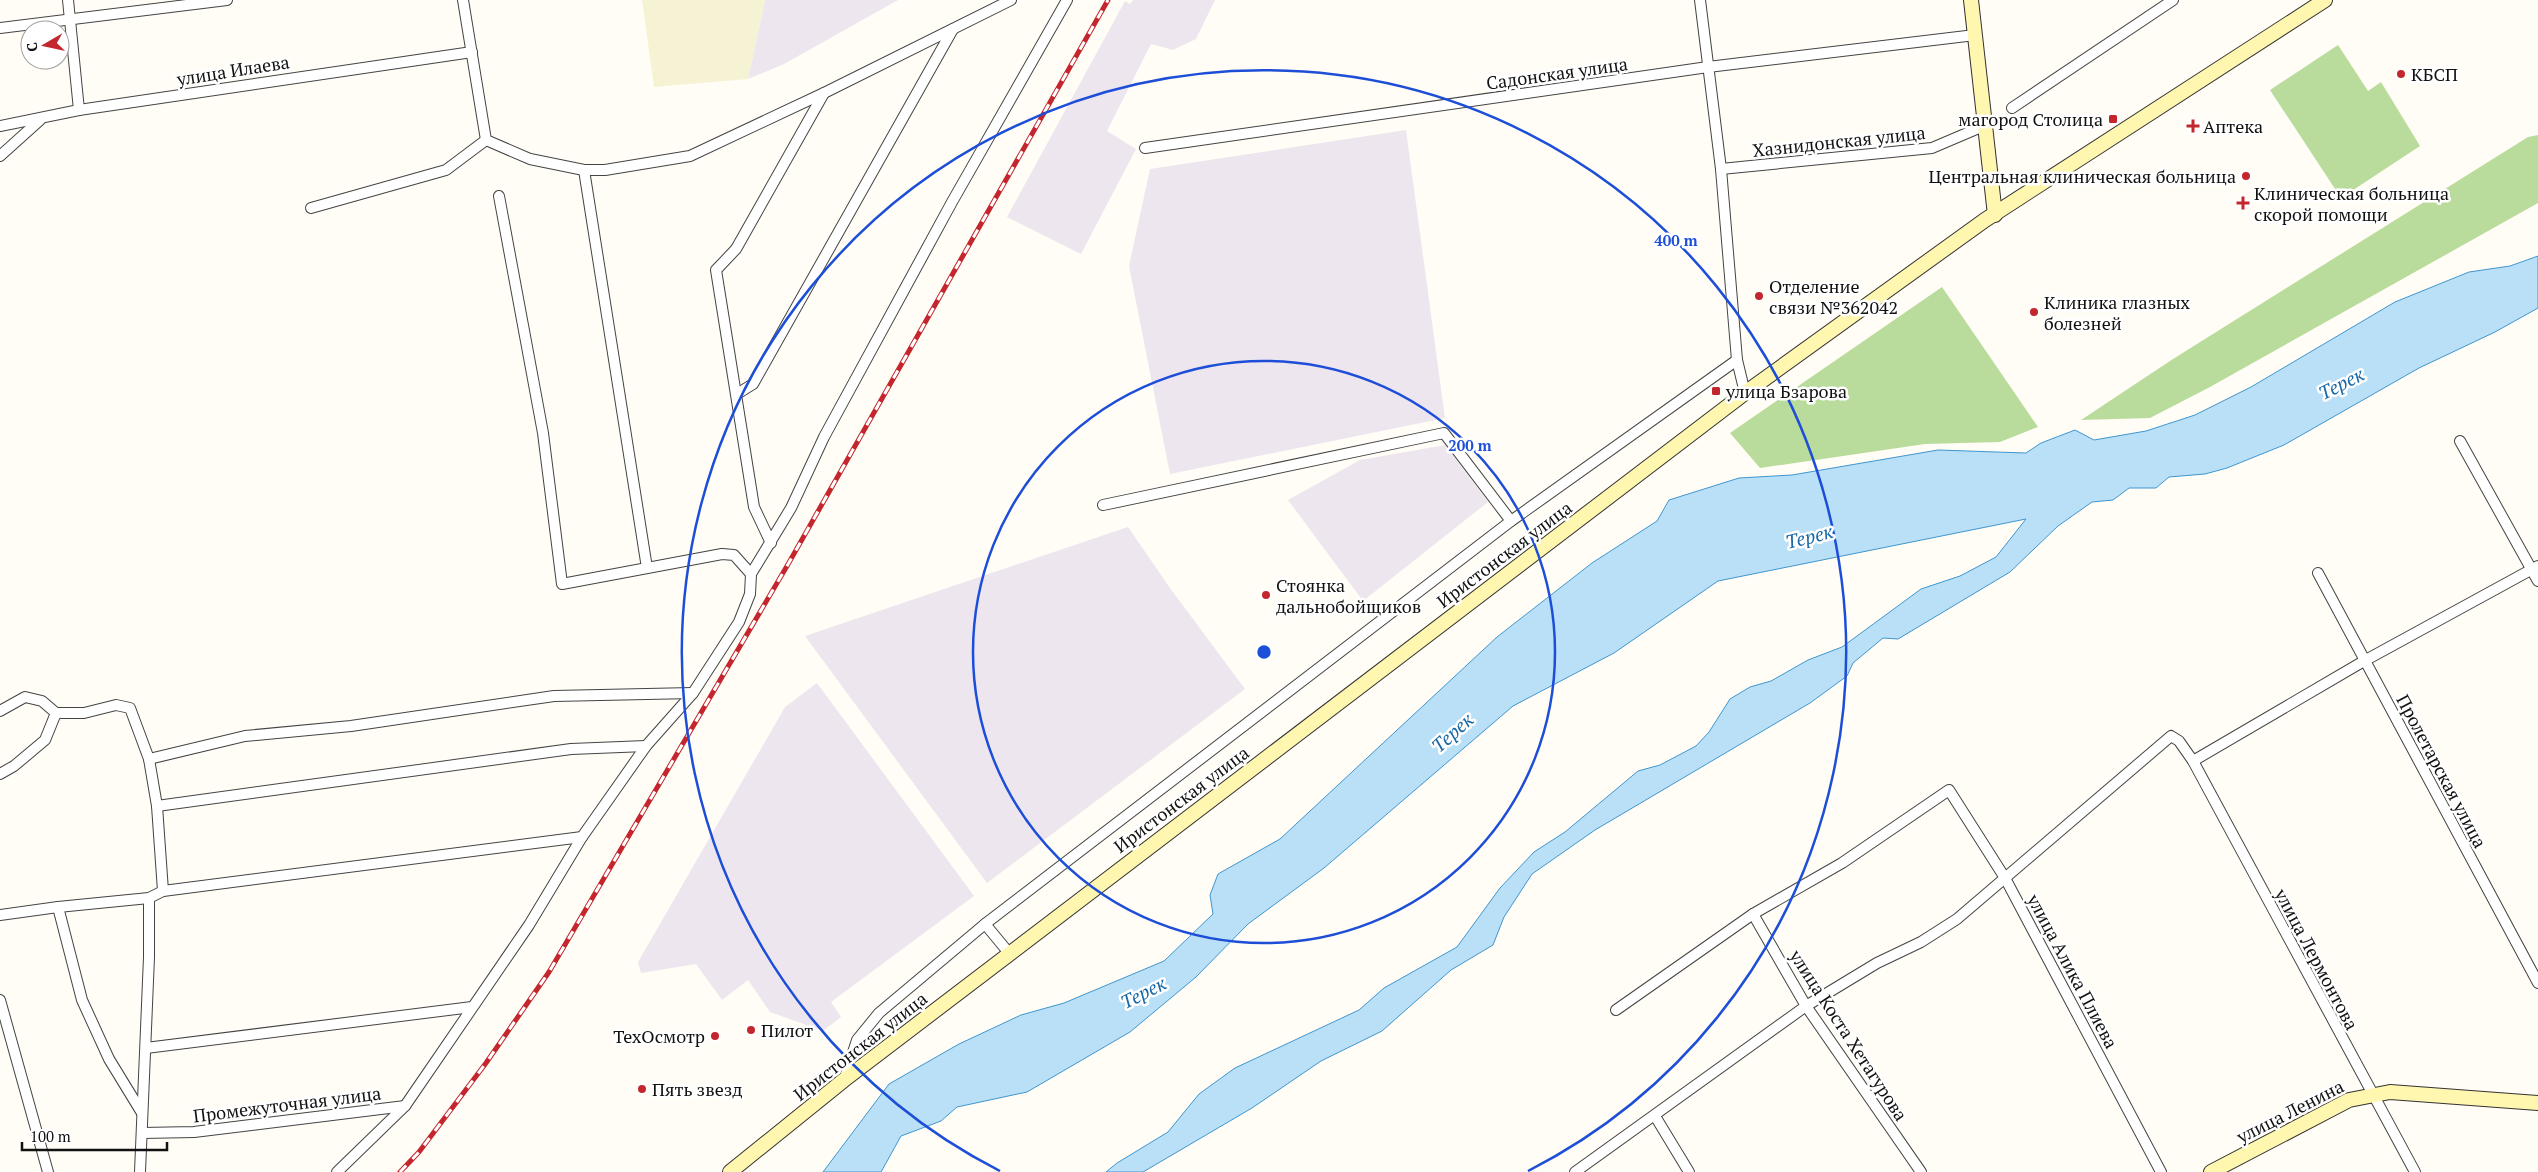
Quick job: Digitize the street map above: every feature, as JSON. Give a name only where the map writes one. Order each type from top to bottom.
[{"type":"main road","points":[[1971,0],[1995,215]]},
{"type":"main road","name":"Иристонская улица","points":[[730,1172],[844,1080],[1009,953],[1746,393],[1995,215],[2325,0]]},
{"type":"main road","name":"улица Ленина","points":[[2211,1172],[2349,1100],[2371,1094],[2407,1092],[2538,1103]]},
{"type":"street","points":[[68,0],[70,20]]},
{"type":"street","points":[[79,110],[70,21],[227,0]]},
{"type":"street","points":[[463,0],[486,140]]},
{"type":"street","points":[[486,140],[530,159],[584,170],[605,170],[690,156],[824,94],[1011,0]]},
{"type":"street","points":[[337,1172],[405,1106],[529,925],[582,837],[646,746],[693,693],[739,622],[750,594],[751,574],[792,508],[824,438],[952,202],[1067,0]]},
{"type":"street","points":[[1700,0],[1721,170],[1737,360],[1746,393]]},
{"type":"street","points":[[2012,108],[2173,0]]},
{"type":"street","points":[[0,28],[20,25]]},
{"type":"street","points":[[737,394],[753,384],[954,28]]},
{"type":"street","name":"Садонская улица","points":[[1145,148],[1708,67],[1975,35]]},
{"type":"street","name":"улица Илаева","points":[[0,126],[79,110],[472,52]]},
{"type":"street","points":[[771,543],[754,507],[716,270],[736,249],[824,94]]},
{"type":"street","points":[[0,156],[40,119]]},
{"type":"street","name":"Хазнидонская улица","points":[[1721,170],[1932,148],[1986,125]]},
{"type":"street","points":[[311,208],[446,170],[486,140]]},
{"type":"street","points":[[584,170],[647,568]]},
{"type":"street","points":[[499,196],[542,432],[562,584],[722,554],[734,554],[751,574]]},
{"type":"street","points":[[844,1080],[857,1040],[879,1014],[985,924],[1511,521],[1737,360]]},
{"type":"street","points":[[1103,505],[1444,433],[1511,521]]},
{"type":"street","points":[[2460,441],[2535,568],[2538,581]]},
{"type":"street","points":[[2193,761],[2364,662],[2535,568]]},
{"type":"street","name":"Пролетарская улица","points":[[2318,573],[2364,662],[2538,983]]},
{"type":"street","points":[[148,759],[245,736],[351,726],[554,696],[693,693]]},
{"type":"street","points":[[0,711],[25,697],[42,702],[56,713],[84,713],[116,705],[130,708],[148,759],[157,806],[163,891]]},
{"type":"street","points":[[0,774],[14,766],[45,740],[56,713]]},
{"type":"street","name":"улица Лермонтова","points":[[2005,878],[2171,736],[2179,741],[2193,761],[2414,1172]]},
{"type":"street","points":[[157,806],[571,749],[646,746]]},
{"type":"street","name":"улица Алика Плиева","points":[[1753,914],[1842,863],[1949,790],[2005,878],[2162,1172]]},
{"type":"street","points":[[0,916],[58,906],[149,898],[163,891],[582,837]]},
{"type":"street","points":[[1575,1172],[1806,1006],[1877,963],[1921,942],[1957,919],[2005,878]]},
{"type":"street","points":[[140,1172],[146,1048],[149,898]]},
{"type":"street","points":[[58,906],[82,1000],[109,1059],[142,1113]]},
{"type":"street","points":[[1616,1010],[1753,914]]},
{"type":"street","name":"улица Коста Хетагурова","points":[[1753,914],[1806,1006],[1921,1172]]},
{"type":"street","points":[[985,924],[1009,953]]},
{"type":"street","points":[[0,1000],[48,1172]]},
{"type":"street","points":[[146,1048],[472,1007]]},
{"type":"street","name":"Промежуточная улица","points":[[142,1133],[194,1132],[405,1106]]},
{"type":"street","points":[[1655,1116],[1689,1172]]},
{"type":"shaded area","points":[[642,0],[765,0],[748,79],[654,87]]},
{"type":"shaded area","points":[[765,0],[898,0],[784,64],[748,79]]},
{"type":"shaded area","points":[[1133,0],[1215,0],[1196,39],[1173,50],[1151,44],[1107,131],[1136,149],[1081,254],[1007,217],[1125,1],[1130,4]]},
{"type":"shaded area","points":[[1406,130],[1445,418],[1170,474],[1129,266],[1150,169]]},
{"type":"shaded area","points":[[1445,445],[1488,502],[1363,601],[1288,500],[1360,460]]},
{"type":"shaded area","points":[[1128,527],[1170,588],[1245,689],[987,883],[805,636]]},
{"type":"shaded area","points":[[817,683],[974,896],[831,1002],[841,1017],[823,1031],[770,1012],[748,980],[722,1000],[696,964],[641,973],[638,962],[785,707]]},
{"type":"green space","points":[[2338,45],[2368,91],[2381,82],[2420,146],[2341,198],[2270,90]]},
{"type":"green space","points":[[2538,135],[2538,203],[2210,387],[2150,418],[2081,420],[2173,359],[2528,137]]},
{"type":"green space","points":[[1942,287],[2038,427],[2000,442],[1925,444],[1760,468],[1730,433]]},
{"type":"water","name":"Терек","points":[[2538,256],[2538,308],[2495,332],[2419,368],[2284,445],[2227,468],[2205,474],[2169,477],[2156,488],[2129,488],[2113,500],[2092,502],[2058,526],[2010,572],[1898,639],[1883,638],[1853,663],[1847,676],[1810,703],[1595,830],[1532,874],[1504,917],[1493,945],[1451,970],[1382,1031],[1321,1061],[1252,1108],[1143,1172],[1106,1172],[1117,1163],[1168,1132],[1199,1094],[1235,1068],[1359,1010],[1384,988],[1457,947],[1500,888],[1534,852],[1565,832],[1638,771],[1660,765],[1696,746],[1709,732],[1730,699],[1750,687],[1771,681],[1808,660],[1842,647],[1921,589],[1960,576],[1996,557],[2026,519],[1718,581],[1614,653],[1513,706],[1324,868],[1248,924],[1196,977],[1130,1032],[1027,1092],[957,1107],[941,1121],[901,1136],[881,1172],[823,1172],[889,1084],[959,1044],[1021,1015],[1064,1003],[1164,961],[1213,914],[1210,895],[1218,874],[1280,839],[1497,637],[1592,563],[1657,521],[1669,500],[1739,478],[1792,475],[1938,450],[2026,453],[2041,443],[2075,430],[2094,440],[2146,431],[2195,415],[2251,387],[2395,302],[2469,272],[2510,266]]},
{"type":"railway","points":[[400,1172],[419,1152],[486,1063],[549,972],[787,566],[1108,0]]},
{"type":"place","name":"КБСП","points":[[2401,74]]},
{"type":"place","name":"магород Столица","points":[[2113,119]]},
{"type":"place","name":"Аптека","points":[[2193,126]]},
{"type":"place","name":"Центральная клиническая больница","points":[[2246,176]]},
{"type":"place","name":"Клиническая больница скорой помощи","points":[[2243,203]]},
{"type":"place","name":"Отделение связи №362042","points":[[1759,296]]},
{"type":"place","name":"Клиника глазных болезней","points":[[2034,312]]},
{"type":"place","name":"улица Бзарова","points":[[1716,391]]},
{"type":"place","name":"Стоянка дальнобойщиков","points":[[1266,595]]},
{"type":"place","name":"Пилот","points":[[751,1030]]},
{"type":"place","name":"ТехОсмотр","points":[[715,1036]]},
{"type":"place","name":"Пять звезд","points":[[642,1089]]}]
